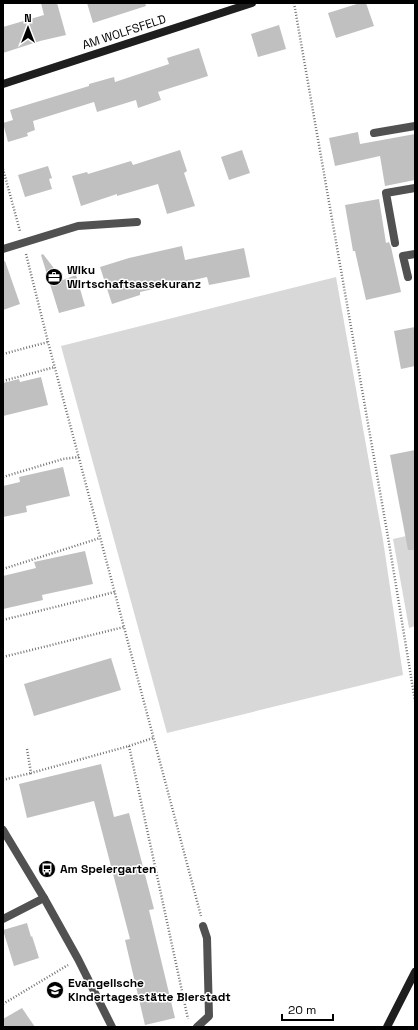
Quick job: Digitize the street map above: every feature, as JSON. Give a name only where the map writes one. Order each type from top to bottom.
[{"type":"street","name":"AM WOLFSFELD","points":[[3,84],[252,3]]},
{"type":"street","points":[[374,133],[415,126]]},
{"type":"street","points":[[395,243],[386,194],[415,188]]},
{"type":"street","points":[[3,249],[78,226],[137,222]]},
{"type":"street","points":[[408,277],[403,256],[415,254]]},
{"type":"street","points":[[3,830],[44,898],[78,959],[112,1027]]},
{"type":"street","points":[[3,918],[44,898]]},
{"type":"street","points":[[197,1027],[209,1016],[207,938],[203,926]]},
{"type":"street","points":[[388,1027],[415,972]]},
{"type":"path","points":[[294,3],[387,527],[415,701]]},
{"type":"path","points":[[3,169],[203,926]]},
{"type":"path","points":[[3,354],[48,342]]},
{"type":"path","points":[[3,381],[55,367]]},
{"type":"path","points":[[3,477],[62,459],[79,457]]},
{"type":"path","points":[[3,569],[100,538]]},
{"type":"path","points":[[3,620],[115,592]]},
{"type":"path","points":[[3,656],[124,627]]},
{"type":"path","points":[[3,780],[129,746],[153,738]]},
{"type":"path","points":[[129,746],[188,1019]]},
{"type":"path","points":[[28,749],[31,773]]},
{"type":"path","points":[[3,1004],[78,959]]},
{"type":"shaded area","points":[[336,277],[383,540],[403,675],[167,733],[61,346]]},
{"type":"shaded area","points":[[415,534],[415,626],[409,628],[393,539]]},
{"type":"building","points":[[41,3],[57,3],[66,35],[40,41],[3,53],[3,27],[44,15]]},
{"type":"building","points":[[87,3],[145,3],[146,6],[93,23]]},
{"type":"building","points":[[360,3],[366,3],[374,26],[336,38],[328,13]]},
{"type":"building","points":[[279,25],[286,49],[258,57],[251,34]]},
{"type":"building","points":[[199,48],[208,76],[158,92],[161,100],[138,108],[136,100],[97,112],[94,102],[33,121],[35,130],[27,133],[28,136],[8,142],[3,123],[13,120],[10,110],[114,77],[115,82],[169,64],[167,58]]},
{"type":"building","points":[[358,132],[360,144],[415,134],[415,180],[385,186],[380,156],[335,166],[329,138]]},
{"type":"building","points":[[180,150],[187,171],[184,173],[195,206],[167,214],[158,184],[117,196],[117,194],[81,206],[72,176],[87,172],[88,174],[131,161],[133,165]]},
{"type":"building","points":[[242,150],[250,173],[229,180],[221,157]]},
{"type":"building","points":[[48,166],[52,178],[49,179],[52,189],[25,197],[18,175]]},
{"type":"building","points":[[379,199],[386,243],[389,242],[391,247],[401,292],[366,300],[355,251],[353,251],[345,205]]},
{"type":"building","points":[[182,246],[185,260],[244,248],[250,277],[209,285],[207,277],[140,292],[140,295],[112,304],[100,267],[129,258]]},
{"type":"building","points":[[43,254],[63,280],[76,275],[85,306],[59,313],[41,255]]},
{"type":"building","points":[[5,261],[20,304],[3,310],[3,262]]},
{"type":"building","points":[[415,327],[415,366],[401,369],[394,331]]},
{"type":"building","points":[[41,377],[48,405],[3,416],[3,383],[19,379],[20,382]]},
{"type":"building","points":[[415,450],[415,550],[408,550],[390,455]]},
{"type":"building","points":[[63,467],[70,496],[26,506],[27,512],[3,517],[3,486],[20,482],[19,477]]},
{"type":"building","points":[[85,551],[93,584],[42,595],[43,600],[3,609],[3,576],[36,568],[34,562]]},
{"type":"building","points":[[111,658],[121,690],[34,716],[24,684]]},
{"type":"building","points":[[101,764],[114,817],[129,813],[154,909],[149,910],[175,1018],[145,1025],[125,940],[130,939],[94,801],[27,818],[19,784]]},
{"type":"building","points":[[27,923],[39,958],[14,966],[3,930]]},
{"type":"building","points":[[22,1008],[35,1027],[3,1027],[3,1019]]},
{"type":"place","name":"Wiku Wirtschaftsassekuranz","points":[[54,277]]},
{"type":"place","name":"Am Speiergarten","points":[[47,869]]},
{"type":"place","name":"Evangelische Kindertagesstätte Bierstadt","points":[[55,990]]}]
